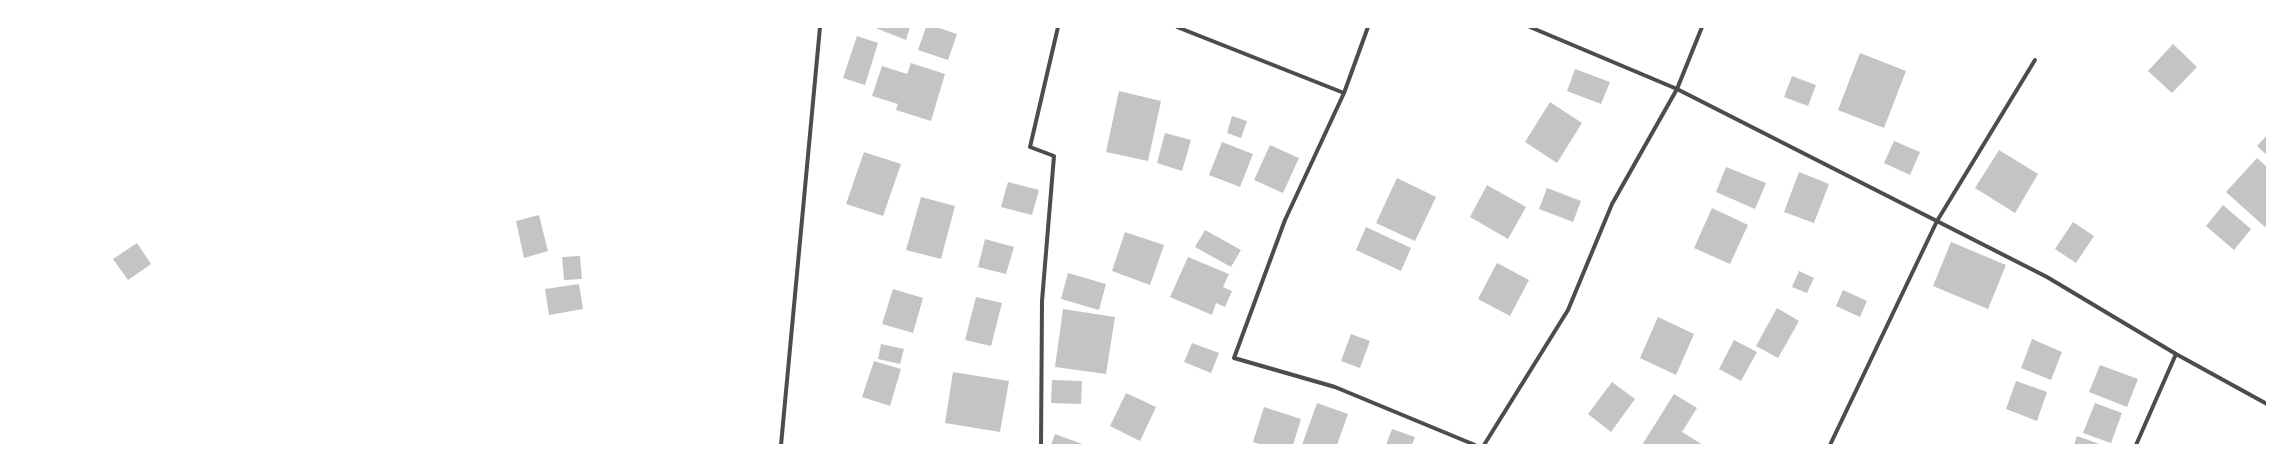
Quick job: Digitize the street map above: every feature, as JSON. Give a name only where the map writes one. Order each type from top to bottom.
[{"type":"street","points":[[781,445],[820,27]]},
{"type":"street","points":[[1041,445],[1042,301],[1054,156],[1030,147],[1058,27]]},
{"type":"street","points":[[1177,27],[1344,93]]},
{"type":"street","points":[[1368,27],[1344,93],[1285,220],[1234,358],[1335,387],[1475,445]]},
{"type":"street","points":[[1530,27],[1677,89],[2047,277],[2176,354],[2267,404]]},
{"type":"street","points":[[1484,445],[1568,310],[1612,204],[1677,89],[1702,27]]},
{"type":"street","points":[[1830,445],[1937,221],[2035,60]]},
{"type":"street","points":[[2136,445],[2176,354]]},
{"type":"building","points":[[873,27],[910,27],[906,40]]},
{"type":"building","points":[[926,27],[936,27],[957,34],[948,60],[918,50]]},
{"type":"building","points":[[857,36],[878,43],[865,85],[843,78]]},
{"type":"building","points":[[2173,44],[2197,67],[2172,93],[2148,71]]},
{"type":"building","points":[[1860,53],[1906,71],[1884,128],[1838,110]]},
{"type":"building","points":[[911,63],[945,74],[931,121],[896,110],[898,104],[872,96],[882,66],[907,74]]},
{"type":"building","points":[[1575,69],[1610,82],[1601,104],[1567,91]]},
{"type":"building","points":[[1792,76],[1816,85],[1808,106],[1784,97]]},
{"type":"building","points":[[1119,91],[1161,101],[1148,161],[1106,152]]},
{"type":"building","points":[[1550,102],[1582,123],[1557,163],[1525,142]]},
{"type":"building","points":[[1232,116],[1247,121],[1241,138],[1227,133]]},
{"type":"building","points":[[1165,133],[1191,140],[1182,171],[1157,163]]},
{"type":"building","points":[[2267,135],[2267,155],[2257,146]]},
{"type":"building","points":[[1894,141],[1920,152],[1910,175],[1884,163]]},
{"type":"building","points":[[1222,142],[1253,154],[1240,187],[1209,175]]},
{"type":"building","points":[[1270,145],[1299,158],[1283,193],[1254,180]]},
{"type":"building","points":[[1999,150],[2038,174],[2015,213],[1975,188]]},
{"type":"building","points":[[864,152],[901,164],[883,216],[846,204]]},
{"type":"building","points":[[2257,158],[2267,167],[2267,225],[2265,227],[2226,192]]},
{"type":"building","points":[[1726,167],[1766,183],[1755,209],[1716,192]]},
{"type":"building","points":[[1799,172],[1829,184],[1814,223],[1784,212]]},
{"type":"building","points":[[1397,178],[1436,197],[1415,241],[1376,223]]},
{"type":"building","points":[[1008,182],[1039,190],[1032,215],[1001,207]]},
{"type":"building","points":[[1487,185],[1526,207],[1508,239],[1470,217]]},
{"type":"building","points":[[1547,188],[1581,201],[1573,222],[1539,209]]},
{"type":"building","points":[[921,197],[955,206],[941,259],[906,250]]},
{"type":"building","points":[[2223,205],[2251,229],[2234,250],[2206,226]]},
{"type":"building","points":[[1712,208],[1748,225],[1730,264],[1694,248]]},
{"type":"building","points":[[539,215],[548,251],[524,258],[516,221]]},
{"type":"building","points":[[2073,222],[2094,236],[2076,263],[2055,249]]},
{"type":"building","points":[[1366,227],[1411,248],[1401,271],[1356,250]]},
{"type":"building","points":[[1205,230],[1241,250],[1231,267],[1195,247]]},
{"type":"building","points":[[1125,232],[1164,245],[1150,285],[1112,271]]},
{"type":"building","points":[[985,239],[1014,247],[1006,274],[978,267]]},
{"type":"building","points":[[1951,242],[2006,265],[1988,309],[1933,286]]},
{"type":"building","points":[[137,243],[151,264],[128,280],[113,259]]},
{"type":"building","points":[[580,256],[582,279],[564,280],[562,257]]},
{"type":"building","points":[[1188,257],[1229,274],[1223,287],[1232,291],[1225,307],[1216,303],[1212,315],[1170,297]]},
{"type":"building","points":[[1497,263],[1529,280],[1510,316],[1478,299]]},
{"type":"building","points":[[1799,271],[1814,278],[1807,293],[1792,287]]},
{"type":"building","points":[[1068,273],[1106,284],[1099,310],[1061,299]]},
{"type":"building","points":[[579,284],[583,309],[549,315],[545,289]]},
{"type":"building","points":[[893,289],[923,298],[913,333],[882,324]]},
{"type":"building","points":[[1843,290],[1867,301],[1860,317],[1836,306]]},
{"type":"building","points":[[976,297],[1002,303],[991,346],[965,340]]},
{"type":"building","points":[[1777,308],[1799,321],[1778,358],[1756,346]]},
{"type":"building","points":[[1063,309],[1115,317],[1106,374],[1055,367]]},
{"type":"building","points":[[1658,317],[1694,334],[1676,375],[1640,358]]},
{"type":"building","points":[[1351,334],[1370,341],[1360,368],[1341,361]]},
{"type":"building","points":[[2032,339],[2062,352],[2051,380],[2021,368]]},
{"type":"building","points":[[1734,340],[1757,352],[1741,381],[1719,369]]},
{"type":"building","points":[[1192,343],[1219,353],[1211,373],[1184,362]]},
{"type":"building","points":[[881,344],[904,349],[900,364],[878,359]]},
{"type":"building","points":[[874,361],[901,369],[890,406],[862,397]]},
{"type":"building","points":[[2100,365],[2138,379],[2127,407],[2089,392]]},
{"type":"building","points":[[953,372],[1009,381],[1000,432],[945,423]]},
{"type":"building","points":[[1052,380],[1082,381],[1081,404],[1051,403]]},
{"type":"building","points":[[2016,381],[2047,392],[2037,421],[2006,409]]},
{"type":"building","points":[[1612,382],[1635,399],[1611,432],[1588,414]]},
{"type":"building","points":[[1126,393],[1156,407],[1140,441],[1110,426]]},
{"type":"building","points":[[1674,394],[1697,408],[1682,432],[1703,445],[1642,445]]},
{"type":"building","points":[[1317,403],[1348,414],[1337,445],[1302,445]]},
{"type":"building","points":[[2095,403],[2122,413],[2111,443],[2083,433]]},
{"type":"building","points":[[1264,407],[1301,419],[1293,445],[1263,445],[1253,442]]},
{"type":"building","points":[[1392,429],[1415,437],[1412,445],[1386,445]]},
{"type":"building","points":[[1055,434],[1085,445],[1051,445]]},
{"type":"building","points":[[2077,436],[2102,445],[2074,445]]}]
